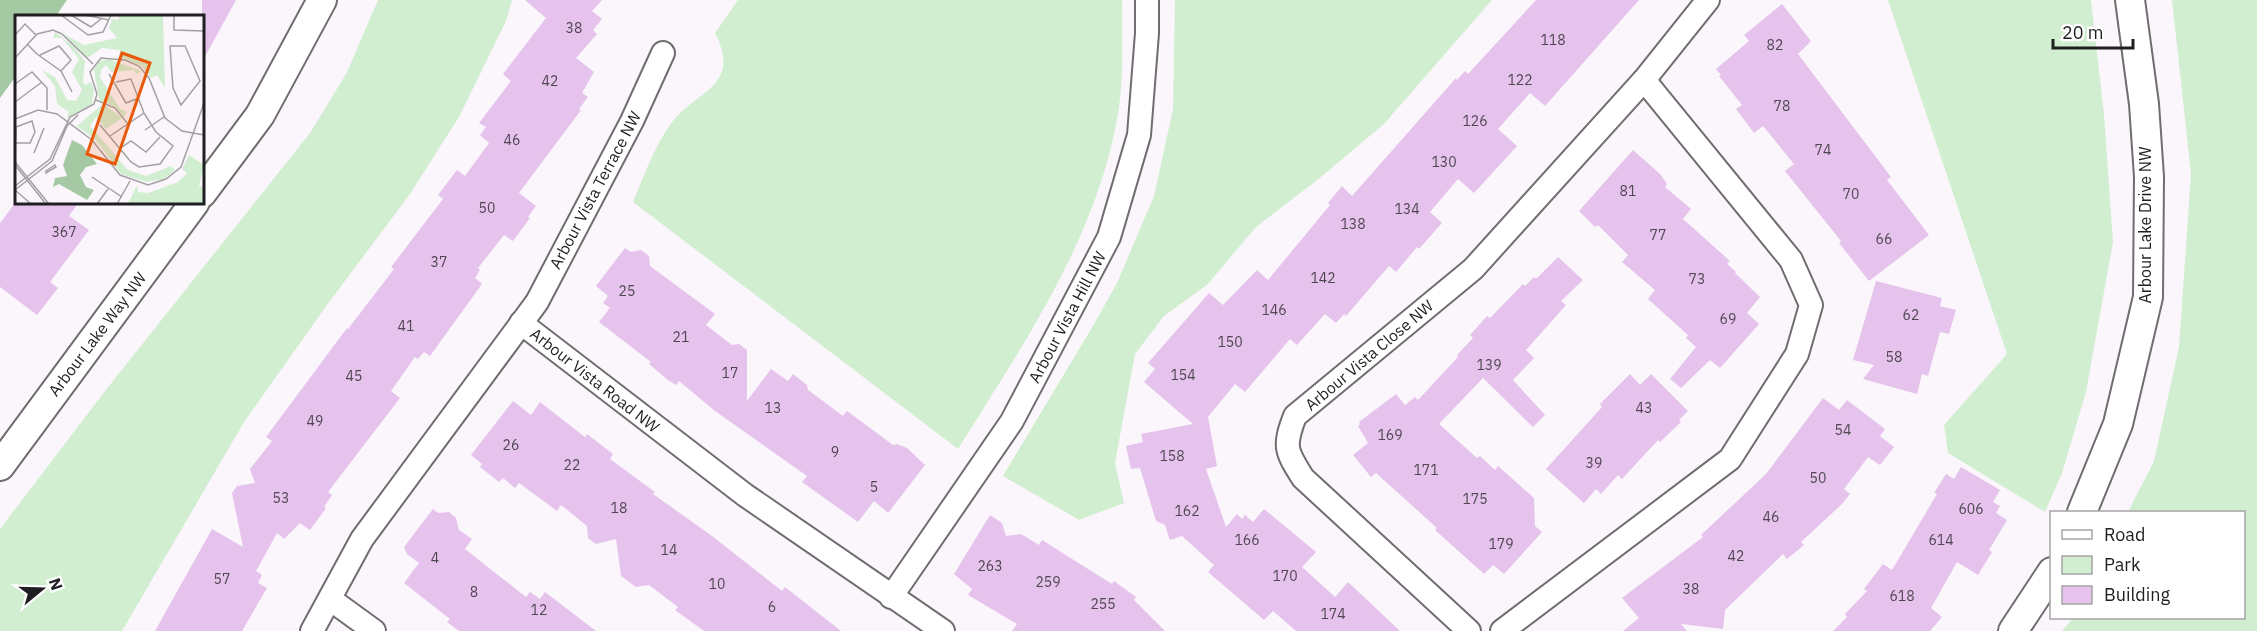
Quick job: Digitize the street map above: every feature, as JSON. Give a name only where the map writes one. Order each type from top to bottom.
[{"type":"street","points":[[204,190],[260,115],[322,0]]},
{"type":"street","name":"Arbour Vista Hill NW","points":[[891,597],[1012,421],[1109,237],[1139,135],[1148,0]]},
{"type":"street","name":"Arbour Vista Close NW","points":[[1469,631],[1303,478],[1287,454],[1288,434],[1295,416],[1473,268],[1644,80],[1708,0]]},
{"type":"street","name":"Arbour Lake Drive NW","points":[[2083,511],[2118,424],[2148,297],[2149,177],[2144,104],[2130,0]]},
{"type":"street","name":"Arbour Vista Terrace NW","points":[[521,323],[537,302],[632,121],[663,53]]},
{"type":"street","points":[[1502,631],[1730,459],[1797,354],[1811,304],[1791,260],[1644,80]]},
{"type":"street","name":"Arbour Lake Way NW","points":[[0,466],[194,204]]},
{"type":"street","name":"Arbour Vista Road NW","points":[[312,631],[362,540],[521,323],[745,495],[942,631]]},
{"type":"street","points":[[2013,631],[2050,575]]},
{"type":"street","points":[[330,599],[374,631]]},
{"type":"green space","points":[[378,0],[512,0],[506,21],[459,117],[410,194],[244,422],[122,631],[0,631],[0,529],[105,391],[310,133],[347,72]]},
{"type":"green space","points":[[738,0],[1122,0],[1120,100],[1108,160],[1093,204],[1055,289],[958,449],[633,202],[655,150],[672,122],[720,76],[723,65],[722,51],[715,33]]},
{"type":"green space","points":[[1175,0],[1492,0],[1384,124],[1256,227],[1207,285],[1164,316],[1135,354],[1115,463],[1124,503],[1079,520],[1003,476],[1117,283],[1154,196],[1173,109]]},
{"type":"green space","points":[[1888,0],[2091,0],[2104,114],[2113,242],[2086,392],[2062,473],[2045,512],[1948,453],[1944,425],[2007,354]]},
{"type":"green space","points":[[2172,0],[2257,0],[2257,631],[2062,631],[2072,619],[2245,619],[2245,511],[2129,511],[2154,461],[2179,347],[2191,174]]},
{"type":"shaded area","points":[[0,0],[67,0],[57,15],[15,15],[15,77],[0,98]]},
{"type":"building","points":[[202,0],[236,0],[204,58],[204,15],[202,15]]},
{"type":"building","points":[[525,0],[602,0],[592,11],[602,19],[593,30],[597,34],[576,58],[594,72],[582,93],[588,97],[579,109],[581,110],[519,193],[536,206],[528,217],[530,218],[513,241],[504,235],[478,268],[480,270],[475,278],[482,284],[430,356],[424,352],[418,359],[415,357],[391,391],[400,398],[328,492],[332,495],[324,507],[326,508],[310,530],[300,523],[284,539],[277,533],[256,571],[262,575],[258,583],[267,588],[242,631],[155,631],[212,529],[243,547],[232,493],[237,486],[255,483],[250,469],[272,441],[266,437],[394,269],[391,267],[443,199],[438,195],[457,170],[465,176],[489,143],[480,135],[486,127],[479,123],[511,81],[503,74],[546,18]]},
{"type":"building","points":[[1536,0],[1639,0],[1545,106],[1530,93],[1498,129],[1517,146],[1474,193],[1458,179],[1430,212],[1442,223],[1419,249],[1417,247],[1396,272],[1389,266],[1346,316],[1344,314],[1336,323],[1325,314],[1297,345],[1290,339],[1245,392],[1235,384],[1208,417],[1217,466],[1206,469],[1226,527],[1237,514],[1242,519],[1245,515],[1253,522],[1264,509],[1316,552],[1302,567],[1335,597],[1348,582],[1400,631],[1296,631],[1273,611],[1264,620],[1208,572],[1214,565],[1182,536],[1170,540],[1165,525],[1156,521],[1140,468],[1131,469],[1126,446],[1143,442],[1141,434],[1193,424],[1144,382],[1155,369],[1148,363],[1209,293],[1223,305],[1257,270],[1268,280],[1330,205],[1328,203],[1342,186],[1352,196],[1456,78],[1457,80],[1465,71],[1468,74]]},
{"type":"building","points":[[1782,4],[1811,41],[1798,54],[1891,177],[1887,180],[1929,235],[1869,281],[1839,243],[1841,241],[1785,171],[1794,164],[1763,126],[1754,133],[1736,109],[1742,105],[1716,69],[1749,41],[1744,35]]},
{"type":"building","points":[[1633,150],[1660,174],[1667,184],[1665,187],[1691,209],[1683,219],[1730,261],[1727,264],[1760,297],[1747,313],[1759,324],[1720,368],[1710,360],[1681,388],[1670,379],[1696,347],[1686,338],[1688,335],[1648,299],[1655,290],[1622,262],[1628,255],[1598,225],[1595,227],[1579,211]]},
{"type":"building","points":[[15,203],[78,204],[69,216],[89,230],[50,282],[58,288],[37,315],[0,287],[0,223]]},
{"type":"building","points":[[625,248],[631,252],[641,250],[649,256],[650,266],[715,314],[706,325],[732,345],[739,344],[747,350],[747,401],[771,369],[788,381],[793,374],[807,385],[808,390],[843,416],[847,411],[893,445],[897,444],[907,448],[925,465],[888,513],[874,501],[858,522],[802,482],[807,476],[715,411],[679,381],[676,385],[668,380],[649,364],[651,362],[599,322],[610,308],[603,303],[608,296],[596,286]]},
{"type":"building","points":[[1558,257],[1583,280],[1561,301],[1566,305],[1526,350],[1534,358],[1513,380],[1545,415],[1533,427],[1483,378],[1439,424],[1477,458],[1480,456],[1495,470],[1498,466],[1534,498],[1535,526],[1542,532],[1504,574],[1493,565],[1484,574],[1376,473],[1371,477],[1353,455],[1368,443],[1358,426],[1359,422],[1396,394],[1405,405],[1415,397],[1418,400],[1458,357],[1457,355],[1473,338],[1470,335],[1487,316],[1490,318],[1523,284],[1525,286],[1534,277],[1536,279]]},
{"type":"building","points":[[1876,281],[1942,298],[1940,306],[1956,310],[1949,334],[1940,332],[1928,376],[1922,374],[1917,394],[1863,379],[1874,365],[1853,360]]},
{"type":"building","points":[[1630,374],[1640,385],[1651,374],[1688,411],[1679,420],[1681,422],[1660,442],[1658,440],[1622,479],[1618,475],[1601,494],[1596,489],[1584,503],[1546,469],[1602,407],[1600,404]]},
{"type":"building","points":[[1823,398],[1839,410],[1847,400],[1885,429],[1880,436],[1894,447],[1880,465],[1868,457],[1844,489],[1850,494],[1801,542],[1804,545],[1787,559],[1783,554],[1725,610],[1723,629],[1681,624],[1687,631],[1623,631],[1639,618],[1622,598],[1703,537],[1701,535],[1766,474]]},
{"type":"building","points":[[513,401],[531,415],[540,402],[585,437],[587,434],[613,454],[610,459],[655,492],[653,494],[712,536],[782,591],[785,587],[841,631],[704,631],[675,610],[678,607],[649,585],[636,587],[621,576],[616,539],[596,544],[588,538],[587,526],[561,505],[557,511],[519,483],[515,488],[503,478],[499,482],[480,467],[482,464],[471,455]]},
{"type":"building","points":[[1961,467],[2000,490],[1993,502],[2000,506],[1996,513],[2007,520],[1989,550],[1992,552],[1978,575],[1957,562],[1931,608],[1942,617],[1930,631],[1833,631],[1847,617],[1845,614],[1867,591],[1864,589],[1883,564],[1892,570],[1937,494],[1934,493],[1946,474],[1954,479]]},
{"type":"building","points":[[433,509],[438,513],[449,512],[456,518],[459,530],[472,539],[465,549],[526,597],[530,592],[540,599],[545,592],[596,631],[459,631],[447,622],[450,619],[404,583],[419,563],[407,554],[404,547]]},
{"type":"building","points":[[990,515],[1002,523],[1006,536],[1021,534],[1039,545],[1042,540],[1112,584],[1114,581],[1136,597],[1134,600],[1165,631],[1012,631],[1017,624],[968,595],[972,589],[954,574]]}]
